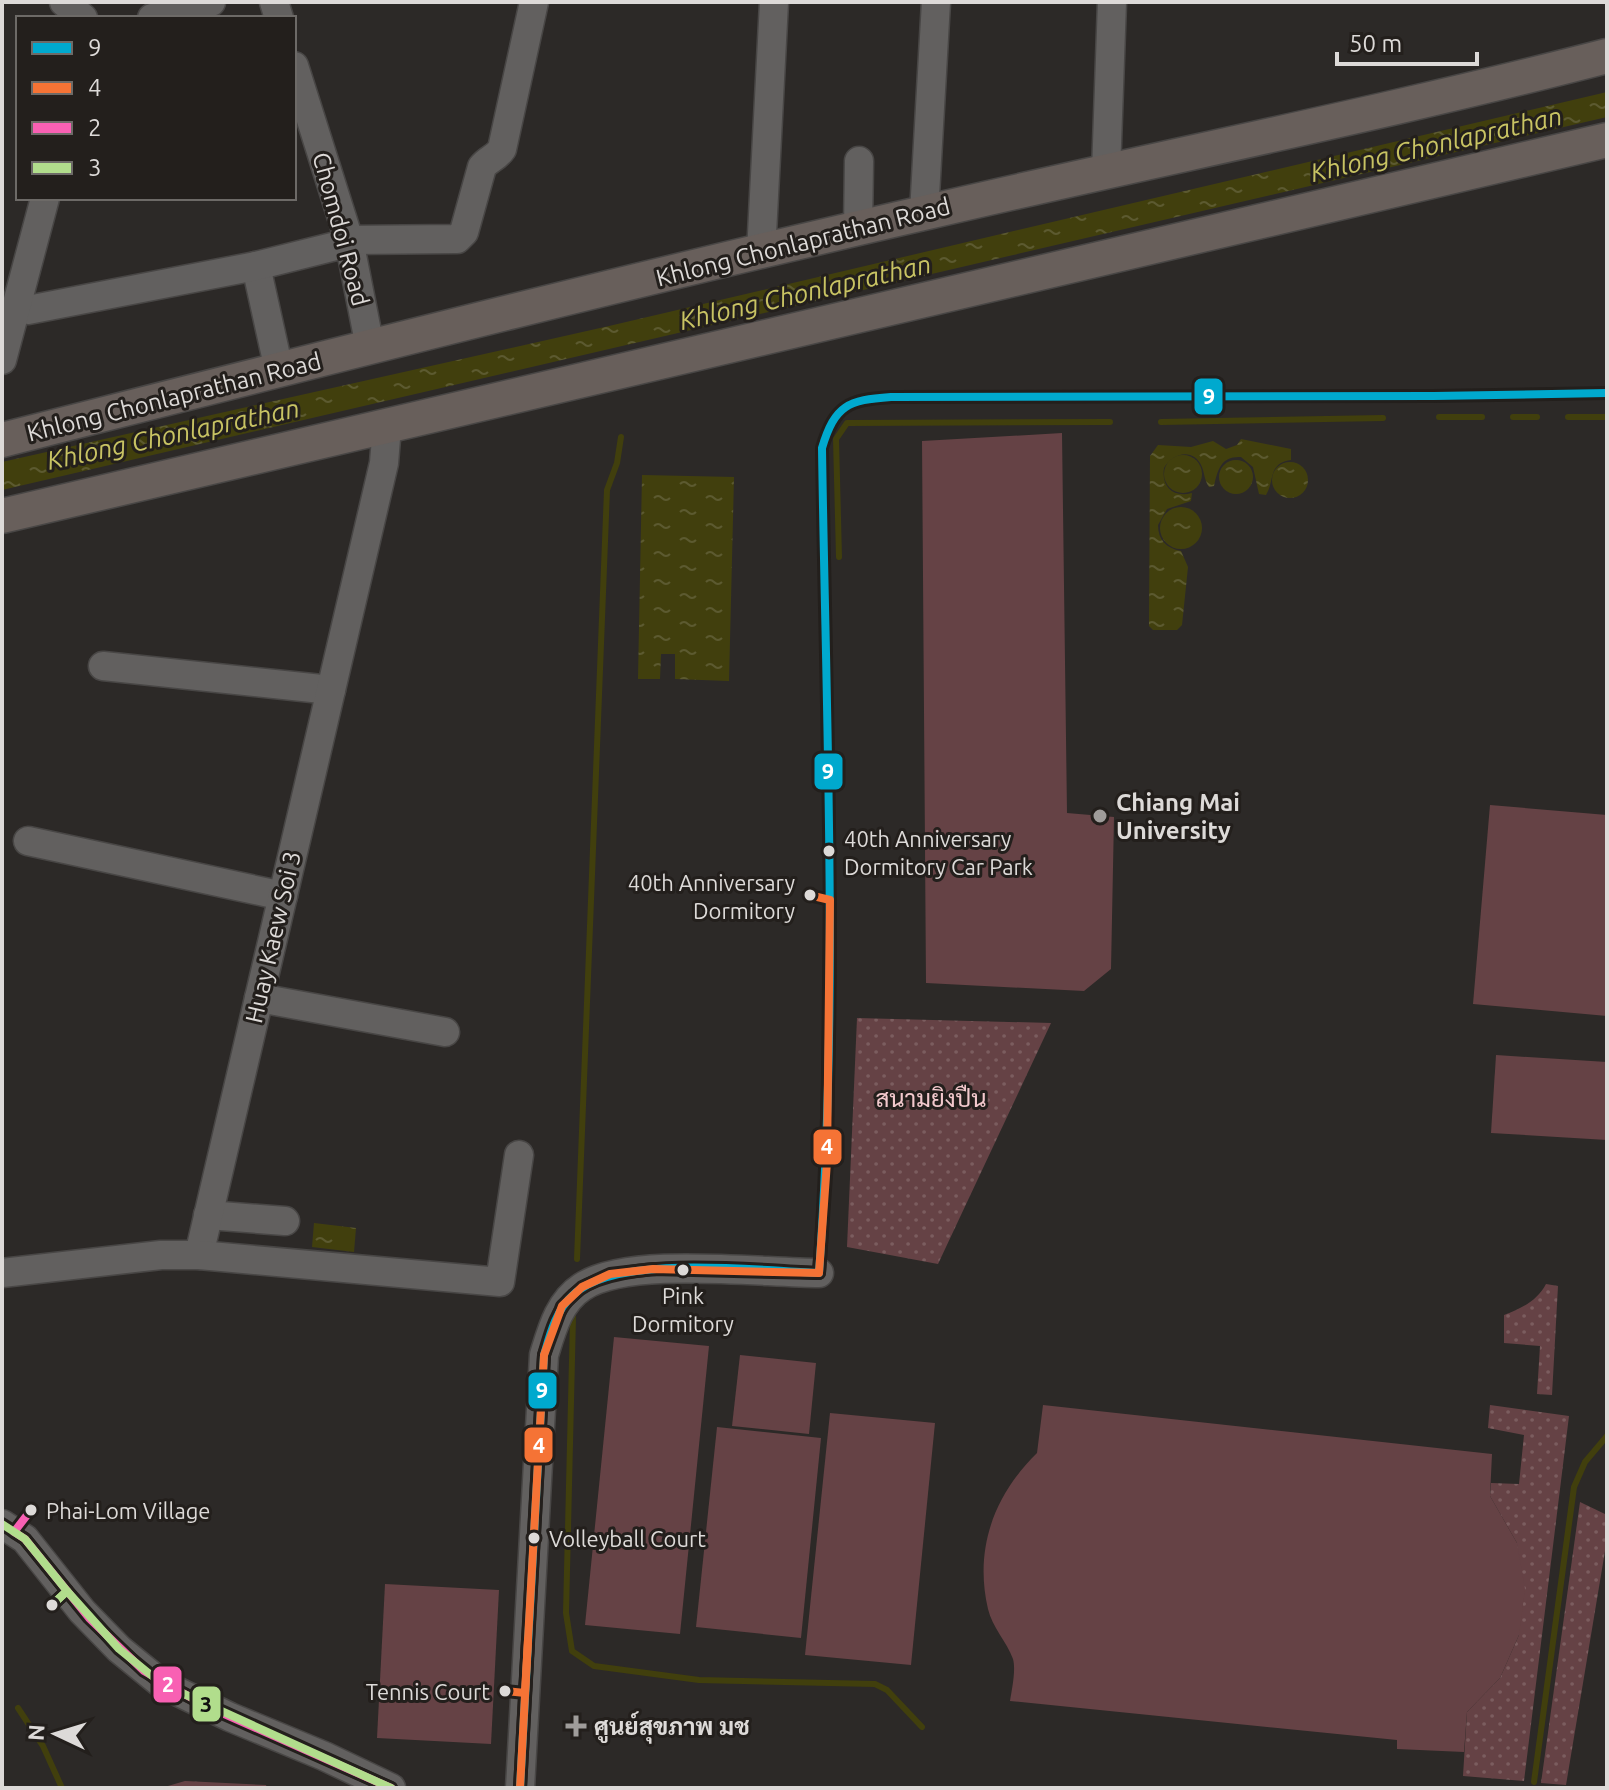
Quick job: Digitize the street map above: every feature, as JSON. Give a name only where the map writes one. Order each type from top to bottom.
[{"type":"main road","name":"Khlong Chonlaprathan Road","points":[[2,440],[924,213],[1468,92],[1607,56]]},
{"type":"main road","points":[[2,516],[1607,140]]},
{"type":"street","points":[[64,2],[81,16]]},
{"type":"street","points":[[159,16],[211,2]]},
{"type":"street","points":[[17,294],[256,266],[343,243],[457,239],[464,232],[482,167],[502,149],[534,2]]},
{"type":"street","points":[[761,253],[774,2]]},
{"type":"street","points":[[924,213],[936,2]]},
{"type":"street","points":[[1106,172],[1112,2]]},
{"type":"street","name":"Chomdoi Road","points":[[296,73],[370,347]]},
{"type":"street","points":[[858,229],[859,161]]},
{"type":"street","points":[[2,360],[17,294],[44,200]]},
{"type":"street","points":[[256,266],[279,370]]},
{"type":"street","name":"Huay Kaew Soi 3","points":[[199,1255],[384,463],[387,426]]},
{"type":"street","points":[[103,666],[331,690]]},
{"type":"street","points":[[28,841],[283,896]]},
{"type":"street","points":[[259,998],[445,1032]]},
{"type":"street","points":[[2,1273],[161,1255],[199,1255],[500,1282],[519,1155]]},
{"type":"street","points":[[208,1215],[285,1221]]},
{"type":"street","points":[[520,1788],[544,1355],[562,1306],[582,1287],[610,1274],[653,1269],[819,1273]]},
{"type":"street","points":[[2,1524],[25,1539],[82,1611],[119,1649],[162,1684],[391,1788]]},
{"type":"green space","points":[[1062,433],[1067,813],[1114,817],[1111,969],[1084,991],[926,983],[922,441]]},
{"type":"green space","points":[[1490,805],[1607,815],[1607,1016],[1473,1004]]},
{"type":"green space","name":"สนามยิงปืน","points":[[857,1018],[1051,1023],[938,1264],[847,1247]]},
{"type":"green space","points":[[1496,1055],[1607,1062],[1607,1140],[1491,1133]]},
{"type":"green space","points":[[1546,1284],[1558,1286],[1552,1395],[1537,1394],[1540,1346],[1504,1343],[1504,1315],[1528,1303]]},
{"type":"green space","points":[[614,1337],[709,1346],[680,1634],[585,1625]]},
{"type":"green space","points":[[740,1355],[816,1363],[809,1434],[732,1426]]},
{"type":"green space","points":[[1043,1405],[1492,1454],[1490,1496],[1517,1543],[1525,1589],[1519,1635],[1500,1678],[1467,1712],[1464,1752],[1397,1749],[1397,1740],[1010,1701],[1014,1663],[988,1609],[984,1587],[986,1544],[991,1524],[1009,1487],[1037,1453]]},
{"type":"green space","points":[[1490,1405],[1569,1416],[1524,1781],[1463,1776],[1467,1712],[1500,1678],[1519,1635],[1517,1543],[1490,1496],[1491,1483],[1519,1484],[1524,1435],[1488,1428]]},
{"type":"green space","points":[[830,1413],[935,1423],[911,1665],[805,1655]]},
{"type":"green space","points":[[717,1427],[821,1438],[801,1638],[696,1627]]},
{"type":"green space","points":[[1580,1502],[1607,1515],[1607,1539],[1566,1785],[1541,1783]]},
{"type":"green space","points":[[385,1584],[499,1590],[491,1744],[377,1738]]},
{"type":"green space","points":[[185,1781],[266,1785],[267,1788],[161,1788]]},
{"type":"water","name":"Khlong Chonlaprathan","points":[[1607,92],[1607,117],[2,490],[2,462],[609,326]]},
{"type":"water","points":[[1241,439],[1291,449],[1291,460],[1275,468],[1266,495],[1259,494],[1253,467],[1241,457],[1225,461],[1214,486],[1209,487],[1202,467],[1194,457],[1177,456],[1164,468],[1164,481],[1170,490],[1179,494],[1192,493],[1191,501],[1167,509],[1158,525],[1161,539],[1171,548],[1181,551],[1188,567],[1182,625],[1177,630],[1153,630],[1149,626],[1150,456],[1158,445],[1191,447],[1213,441],[1226,449],[1237,445]]},
{"type":"water","points":[[1183,455],[1196,461],[1202,474],[1196,487],[1183,493],[1170,487],[1164,474],[1170,461]]},
{"type":"water","points":[[1236,460],[1248,465],[1253,477],[1248,489],[1236,494],[1224,489],[1219,477],[1224,465]]},
{"type":"water","points":[[1290,462],[1303,467],[1308,480],[1303,493],[1290,498],[1277,493],[1272,480],[1277,467]]},
{"type":"water","points":[[642,475],[734,477],[729,681],[675,679],[675,654],[661,654],[660,679],[638,679]]},
{"type":"water","points":[[1181,507],[1196,513],[1202,528],[1196,543],[1181,549],[1166,543],[1160,528],[1166,513]]},
{"type":"water","points":[[314,1223],[356,1228],[354,1252],[312,1247]]},
{"type":"waterway","points":[[1439,417],[1482,417]]},
{"type":"waterway","points":[[1513,417],[1537,417]]},
{"type":"waterway","points":[[1568,417],[1607,417]]},
{"type":"waterway","points":[[1161,422],[1383,418]]},
{"type":"waterway","points":[[839,557],[836,439],[847,423],[1110,422]]},
{"type":"waterway","points":[[577,1259],[607,490],[617,463],[621,437]]},
{"type":"waterway","points":[[573,1317],[566,1613],[572,1651],[594,1666],[699,1680],[875,1684],[887,1690],[922,1727]]},
{"type":"waterway","points":[[1534,1782],[1574,1487],[1585,1462],[1607,1436]]},
{"type":"waterway","points":[[18,1708],[43,1746],[62,1788]]},
{"type":"transit line","name":"9","points":[[520,1788],[544,1355],[562,1308],[573,1295],[593,1282],[654,1269],[727,1268],[819,1273],[830,964],[822,448],[838,414],[854,403],[891,397],[1607,393]]},
{"type":"transit line","name":"4","points":[[505,1691],[525,1693],[544,1355],[562,1306],[582,1287],[610,1274],[653,1269],[819,1273],[827,1162],[830,900],[809,895]]},
{"type":"transit line","name":"2","points":[[31,1510],[14,1532],[25,1539],[89,1618],[144,1671],[204,1705],[391,1788]]},
{"type":"transit line","name":"3","points":[[2,1524],[25,1539],[67,1591],[52,1605]]},
{"type":"transit line","name":"3","points":[[52,1605],[67,1591],[119,1649],[162,1684],[391,1788]]},
{"type":"transit line","name":"4","points":[[520,1788],[528,1640]]},
{"type":"place","name":"Chiang Mai University","points":[[1100,816]]},
{"type":"place","name":"40th Anniversary Dormitory Car Park","points":[[829,851]]},
{"type":"place","name":"40th Anniversary Dormitory","points":[[810,895]]},
{"type":"place","name":"Pink Dormitory","points":[[683,1270]]},
{"type":"place","name":"Phai-Lom Village","points":[[31,1510]]},
{"type":"place","name":"Volleyball Court","points":[[534,1538]]},
{"type":"place","name":"Tennis Court","points":[[505,1691]]},
{"type":"place","name":"ศูนย์สุขภาพ มช","points":[[576,1726]]}]
